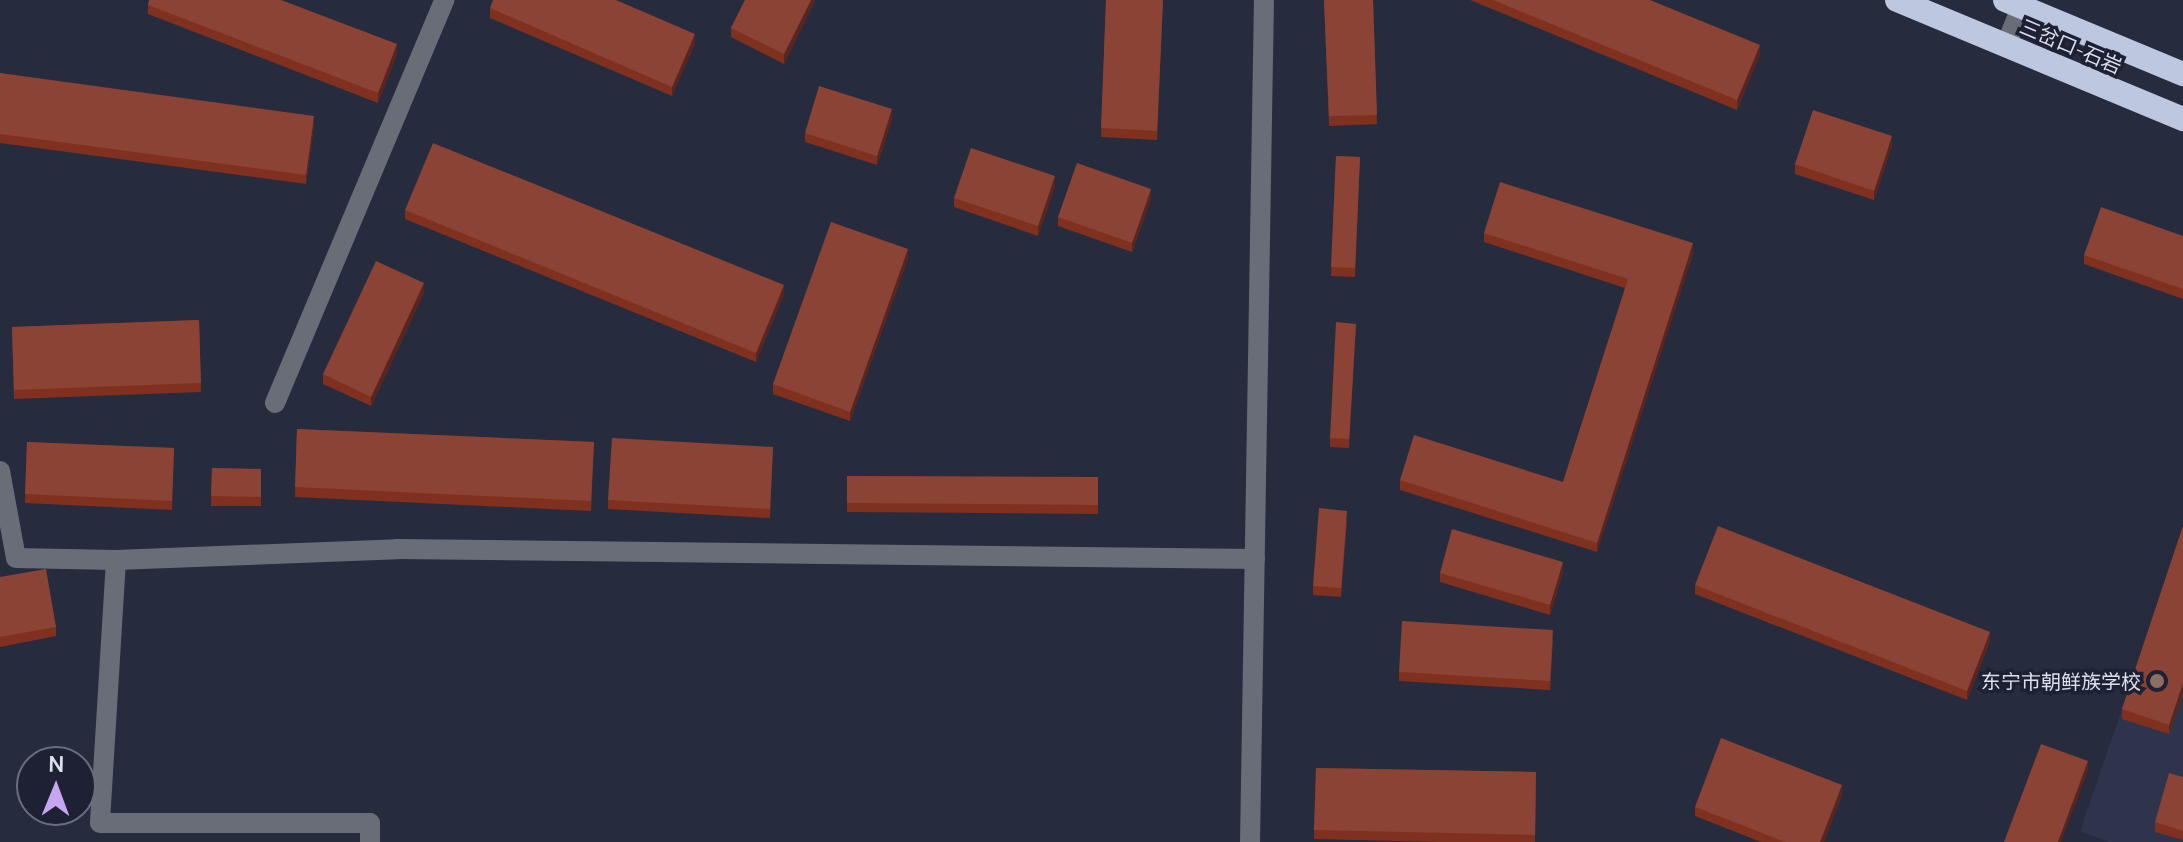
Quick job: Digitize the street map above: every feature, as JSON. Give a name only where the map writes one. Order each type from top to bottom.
[{"type":"highway","name":"三岔口-石岩","points":[[1897,0],[2183,119]]},
{"type":"highway","name":"三岔口-石岩","points":[[2017,2],[2183,74]]},
{"type":"street","points":[[275,403],[444,0]]},
{"type":"street","points":[[1250,842],[1264,0]]},
{"type":"street","points":[[2006,45],[2017,2]]},
{"type":"street","points":[[0,471],[16,558],[116,560],[397,549],[1255,559]]},
{"type":"street","points":[[116,560],[100,823],[370,823],[370,842]]},
{"type":"shaded area","name":"东宁市朝鲜族学校","points":[[2183,532],[2183,842],[2109,842],[2080,831]]},
{"type":"building","points":[[149,0],[281,0],[397,44],[378,93],[148,5]]},
{"type":"building","points":[[493,0],[616,0],[695,34],[672,87],[490,8]]},
{"type":"building","points":[[745,0],[811,0],[784,54],[731,28]]},
{"type":"building","points":[[1106,0],[1163,0],[1157,131],[1101,128]]},
{"type":"building","points":[[1324,0],[1373,0],[1377,115],[1329,116]]},
{"type":"building","points":[[1493,0],[1650,0],[1760,45],[1737,100]]},
{"type":"building","points":[[0,73],[314,116],[306,175],[0,134]]},
{"type":"building","points":[[819,86],[892,109],[877,156],[805,133]]},
{"type":"building","points":[[1813,110],[1892,136],[1874,191],[1795,164]]},
{"type":"building","points":[[433,143],[784,285],[756,353],[405,210]]},
{"type":"building","points":[[971,148],[1055,176],[1038,226],[954,198]]},
{"type":"building","points":[[1336,156],[1360,157],[1355,268],[1331,267]]},
{"type":"building","points":[[1077,163],[1151,189],[1132,243],[1058,217]]},
{"type":"building","points":[[1500,182],[1693,243],[1597,543],[1400,480],[1414,435],[1563,482],[1628,279],[1484,233]]},
{"type":"building","points":[[2101,207],[2183,236],[2183,289],[2084,255]]},
{"type":"building","points":[[831,222],[908,249],[850,412],[773,384]]},
{"type":"building","points":[[376,261],[424,283],[371,397],[323,374]]},
{"type":"building","points":[[199,320],[201,383],[14,390],[12,327]]},
{"type":"building","points":[[1336,322],[1356,324],[1349,439],[1330,438]]},
{"type":"building","points":[[297,429],[594,442],[591,501],[295,487]]},
{"type":"building","points":[[612,438],[773,447],[770,509],[608,500]]},
{"type":"building","points":[[27,442],[174,448],[172,501],[25,494]]},
{"type":"building","points":[[212,468],[261,469],[261,497],[211,496]]},
{"type":"building","points":[[847,476],[1098,477],[1098,505],[847,503]]},
{"type":"building","points":[[1319,508],[1347,511],[1341,588],[1313,586]]},
{"type":"building","points":[[1718,526],[1990,632],[1967,691],[1695,585]]},
{"type":"building","points":[[2183,526],[2183,683],[2169,725],[2122,709]]},
{"type":"building","points":[[1452,529],[1563,562],[1550,605],[1440,573]]},
{"type":"building","points":[[46,569],[56,627],[0,637],[0,577]]},
{"type":"building","points":[[1402,621],[1553,630],[1550,681],[1399,672]]},
{"type":"building","points":[[1721,738],[1842,785],[1820,842],[1785,842],[1695,807]]},
{"type":"building","points":[[2041,744],[2088,761],[2058,842],[2004,842]]},
{"type":"building","points":[[1316,768],[1536,772],[1535,835],[1314,830]]},
{"type":"building","points":[[2169,773],[2183,777],[2183,831],[2155,822]]},
{"type":"place","name":"东宁市朝鲜族学校","points":[[2157,681]]}]
